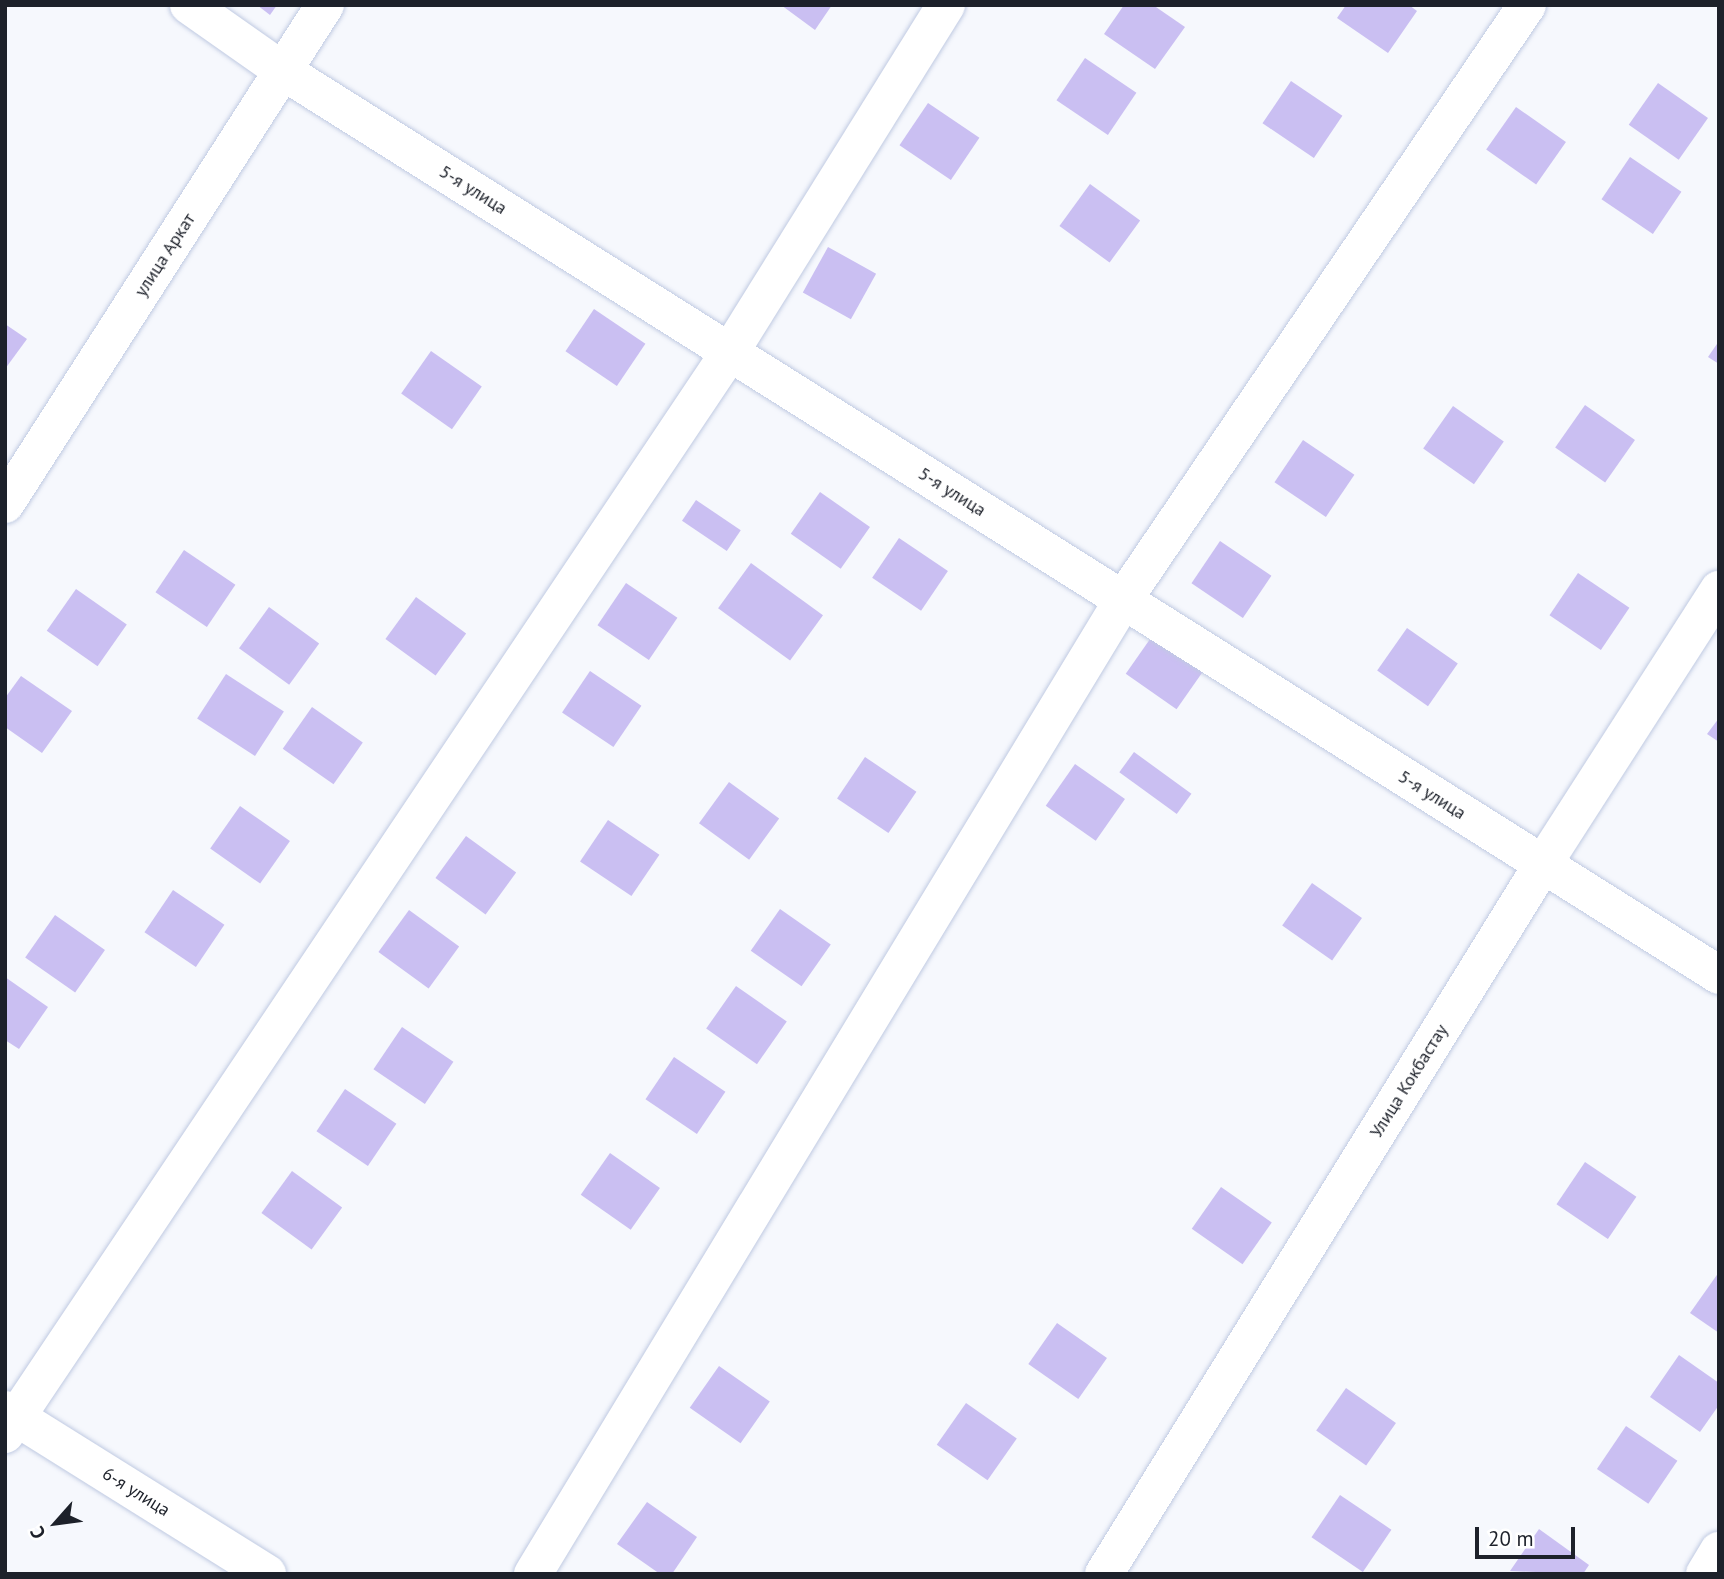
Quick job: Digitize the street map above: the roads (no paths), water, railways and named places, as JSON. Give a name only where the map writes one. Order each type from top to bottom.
[{"type":"street","name":"5-я улица","points":[[189,5],[283,71],[1719,975]]},
{"type":"street","name":"улица Аркат","points":[[5,504],[325,5]]},
{"type":"street","points":[[9,1420],[730,352],[946,5]]},
{"type":"street","points":[[533,1574],[1123,600],[1527,5]]},
{"type":"street","name":"Улица Кокбастау","points":[[1104,1574],[1543,864],[1719,590]]},
{"type":"street","name":"6-я улица","points":[[9,1420],[267,1574]]},
{"type":"street","points":[[1705,1574],[1719,1551]]}]
